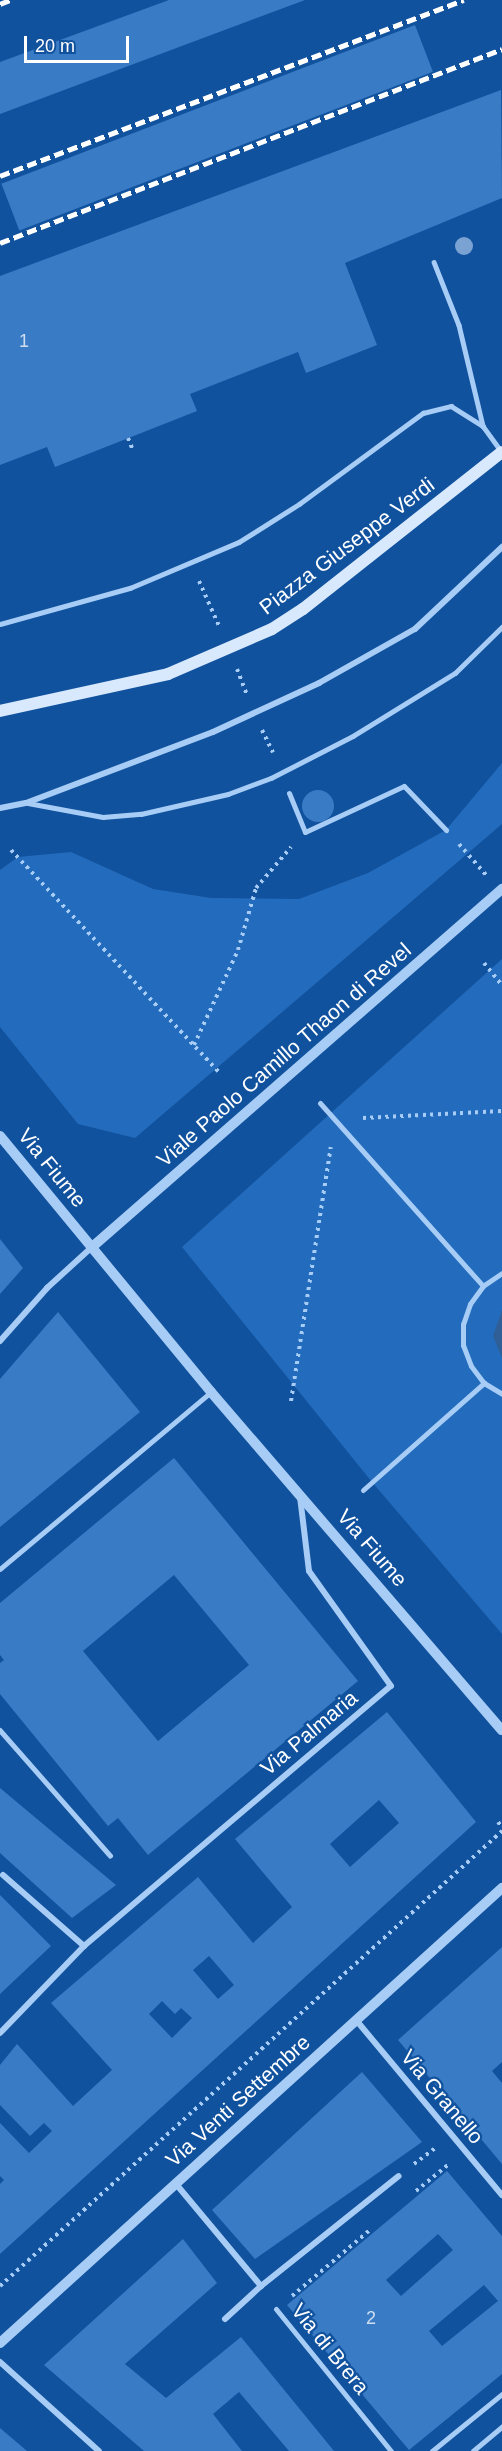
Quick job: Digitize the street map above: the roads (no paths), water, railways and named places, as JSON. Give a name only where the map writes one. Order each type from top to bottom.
[{"type":"main road","name":"Piazza Giuseppe Verdi","points":[[0,711],[168,674],[272,629],[303,609],[502,452]]},
{"type":"street","points":[[0,808],[26,803],[213,732],[319,683],[415,629],[502,547]]},
{"type":"street","points":[[289,793],[305,832],[404,786],[446,830]]},
{"type":"street","name":"Viale Paolo Camillo Thaon di Revel","points":[[91,1248],[501,890]]},
{"type":"street","points":[[320,1103],[483,1286]]},
{"type":"street","name":"Via Fiume","points":[[0,1136],[211,1392],[502,1730]]},
{"type":"street","points":[[0,1341],[47,1288],[91,1248]]},
{"type":"street","points":[[502,1273],[483,1286],[470,1304],[463,1324],[463,1345],[471,1366],[484,1383],[502,1394]]},
{"type":"street","points":[[363,1490],[484,1383]]},
{"type":"street","name":"Via Palmaria","points":[[0,2033],[84,1946],[391,1686],[309,1571],[300,1496]]},
{"type":"street","points":[[3,1875],[84,1946]]},
{"type":"street","name":"Via Venti Settembre","points":[[0,2343],[502,1888]]},
{"type":"street","name":"Via Granello","points":[[356,2020],[502,2195]]},
{"type":"street","points":[[225,2319],[261,2286],[399,2176]]},
{"type":"street","points":[[176,2184],[261,2286]]},
{"type":"street","name":"Via di Brera","points":[[276,2309],[391,2451]]},
{"type":"street","points":[[0,2362],[99,2451]]},
{"type":"street","points":[[432,2451],[502,2394]]},
{"type":"lane","points":[[434,262],[459,325],[483,426]]},
{"type":"lane","name":"Piazza Giuseppe Verdi","points":[[0,624],[130,588],[239,542],[299,504],[423,413],[451,406],[483,426],[502,452]]},
{"type":"lane","points":[[26,803],[103,817],[141,814],[228,794],[271,778],[353,736],[454,673],[502,627]]},
{"type":"lane","points":[[0,1569],[211,1392]]},
{"type":"lane","points":[[0,1730],[110,1855]]},
{"type":"lane","points":[[473,2451],[502,2427]]},
{"type":"railway","points":[[0,4],[10,0]]},
{"type":"railway","points":[[0,176],[464,0]]},
{"type":"railway","points":[[0,243],[502,49]]}]
